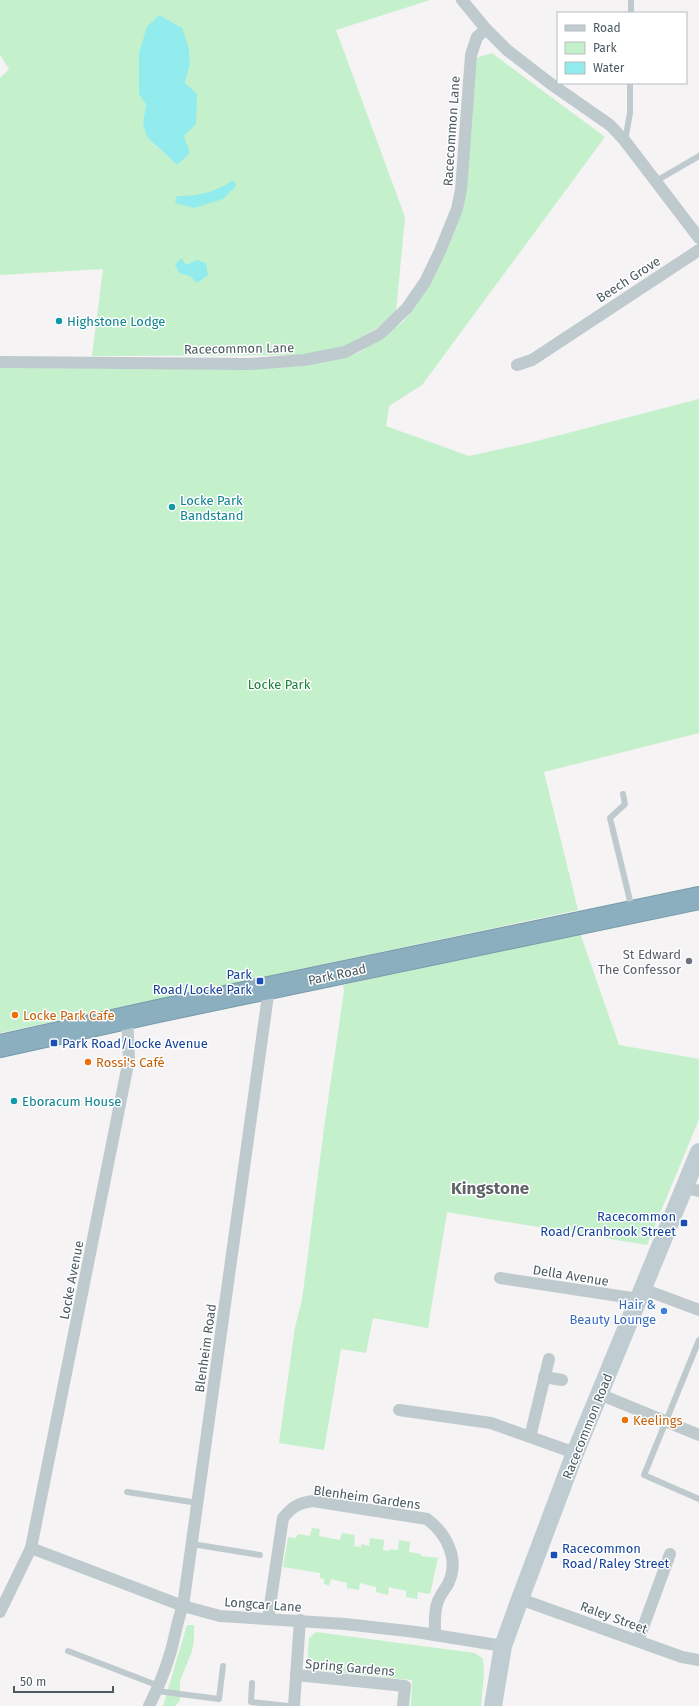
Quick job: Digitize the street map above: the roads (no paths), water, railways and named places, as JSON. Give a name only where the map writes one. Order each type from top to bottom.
[{"type":"highway","name":"Park Road","points":[[675,902],[699,889]]},
{"type":"highway","name":"Park Road","points":[[0,1046],[127,1017],[699,898]]},
{"type":"street","points":[[464,3],[486,29],[507,50],[551,84],[610,126],[625,141],[699,238]]},
{"type":"street","name":"Racecommon Lane","points":[[0,362],[250,364],[304,360],[345,352],[380,334],[407,308],[425,282],[458,209],[461,190],[471,55],[477,37],[486,29]]},
{"type":"street","name":"Beech Grove","points":[[517,365],[532,360],[699,250]]},
{"type":"street","name":"Blenheim Road","points":[[149,1706],[158,1688],[170,1656],[179,1616],[183,1606],[269,988]]},
{"type":"street","name":"Locke Avenue","points":[[0,1612],[31,1548],[129,1059],[127,1017]]},
{"type":"street","name":"Racecommon Road","points":[[493,1706],[503,1646],[520,1599],[575,1453],[641,1294],[692,1190],[699,1152]]},
{"type":"street","name":"Della Avenue","points":[[500,1278],[641,1294],[699,1310]]},
{"type":"street","points":[[530,1438],[548,1359]]},
{"type":"street","points":[[544,1377],[562,1380]]},
{"type":"street","points":[[599,1394],[699,1435]]},
{"type":"street","points":[[399,1410],[491,1424],[575,1453]]},
{"type":"street","name":"Blenheim Gardens","points":[[268,1619],[283,1518],[291,1508],[301,1502],[312,1501],[427,1519],[438,1527],[447,1540],[451,1554],[452,1571],[448,1584],[436,1605],[435,1635]]},
{"type":"street","name":"Longcar Lane","points":[[31,1548],[183,1606],[220,1616],[345,1624],[435,1635],[503,1646]]},
{"type":"street","points":[[638,1641],[670,1554]]},
{"type":"street","name":"Raley Street","points":[[520,1599],[682,1657],[699,1660]]},
{"type":"street","name":"Spring Gardens","points":[[294,1706],[300,1620]]},
{"type":"street","name":"Spring Gardens","points":[[296,1675],[405,1686],[403,1706]]},
{"type":"lane","points":[[631,12],[632,0]]},
{"type":"lane","points":[[625,141],[630,113],[630,84]]},
{"type":"lane","points":[[656,181],[699,156]]},
{"type":"lane","points":[[623,794],[625,804],[610,818],[632,911]]},
{"type":"lane","points":[[699,1340],[644,1475],[699,1499]]},
{"type":"lane","points":[[127,1492],[198,1503]]},
{"type":"lane","points":[[192,1544],[260,1555]]},
{"type":"lane","points":[[68,1651],[158,1688],[219,1698],[223,1666]]},
{"type":"lane","points":[[252,1683],[251,1702],[288,1706]]},
{"type":"water","points":[[159,15],[182,28],[189,49],[190,64],[185,83],[197,94],[196,124],[184,136],[190,153],[177,165],[147,137],[143,123],[146,104],[139,94],[139,53],[147,27]]},
{"type":"water","points":[[234,180],[236,186],[223,199],[194,208],[175,203],[177,196],[207,192],[228,184]]},
{"type":"water","points":[[181,258],[186,265],[197,260],[206,263],[208,275],[197,283],[190,276],[179,273],[175,265]]},
{"type":"place","name":"Highstone Lodge","points":[[59,321]]},
{"type":"place","name":"Locke Park Bandstand","points":[[172,507]]},
{"type":"place","name":"St Edward The Confessor","points":[[689,961]]},
{"type":"place","name":"Park Road/Locke Park","points":[[260,981]]},
{"type":"place","name":"Locke Park Cafe","points":[[15,1015]]},
{"type":"place","name":"Park Road/Locke Avenue","points":[[54,1043]]},
{"type":"place","name":"Rossi's Café","points":[[88,1062]]},
{"type":"place","name":"Eboracum House","points":[[14,1101]]},
{"type":"place","name":"Racecommon Road/Cranbrook Street","points":[[684,1223]]},
{"type":"place","name":"Hair & Beauty Lounge","points":[[664,1311]]},
{"type":"place","name":"Keelings","points":[[625,1420]]},
{"type":"place","name":"Racecommon Road/Raley Street","points":[[554,1555]]},
{"type":"district","name":"Kingstone","points":[[490,1188]]},
{"type":"park label","name":"Locke Park","points":[[279,684]]}]
